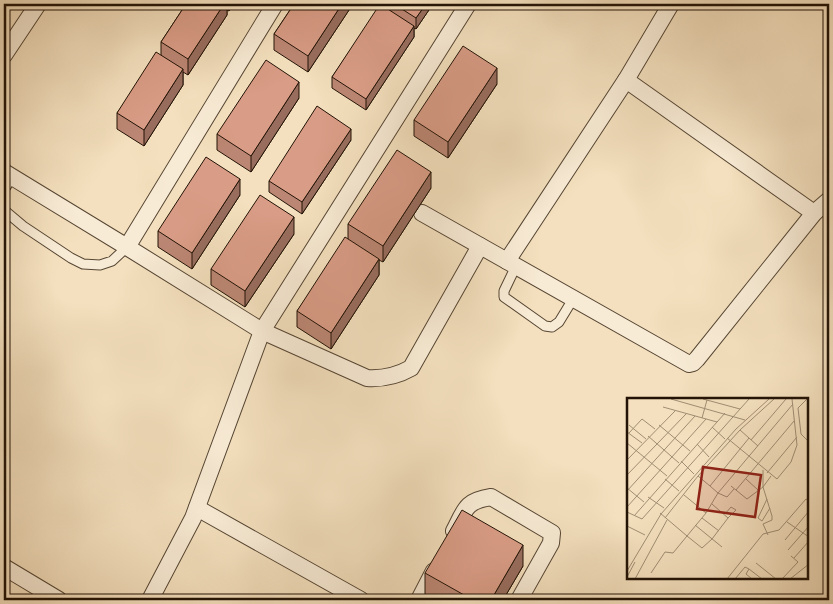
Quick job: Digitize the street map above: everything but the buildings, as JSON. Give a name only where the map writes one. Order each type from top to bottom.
[{"type":"street","points":[[4,55],[38,4]]},
{"type":"street","points":[[127,247],[275,4]]},
{"type":"street","points":[[150,600],[197,508],[262,331],[468,4]]},
{"type":"street","points":[[511,264],[626,80],[671,4]]},
{"type":"street","points":[[626,80],[814,213]]},
{"type":"street","points":[[7,180],[127,247],[262,331],[367,378],[381,379],[398,375],[411,368],[480,246]]},
{"type":"street","points":[[422,213],[685,362],[693,363],[814,213],[829,200]]},
{"type":"street","points":[[419,600],[468,505],[479,499],[491,497],[552,533],[551,543],[519,600]]},
{"type":"street","points":[[197,508],[361,600]]},
{"type":"street","points":[[4,566],[59,600]]},
{"type":"lane","points":[[4,210],[70,258],[83,264],[100,265],[112,261],[127,247]]},
{"type":"lane","points":[[511,264],[504,297],[545,326],[552,327],[559,322],[573,299]]}]
